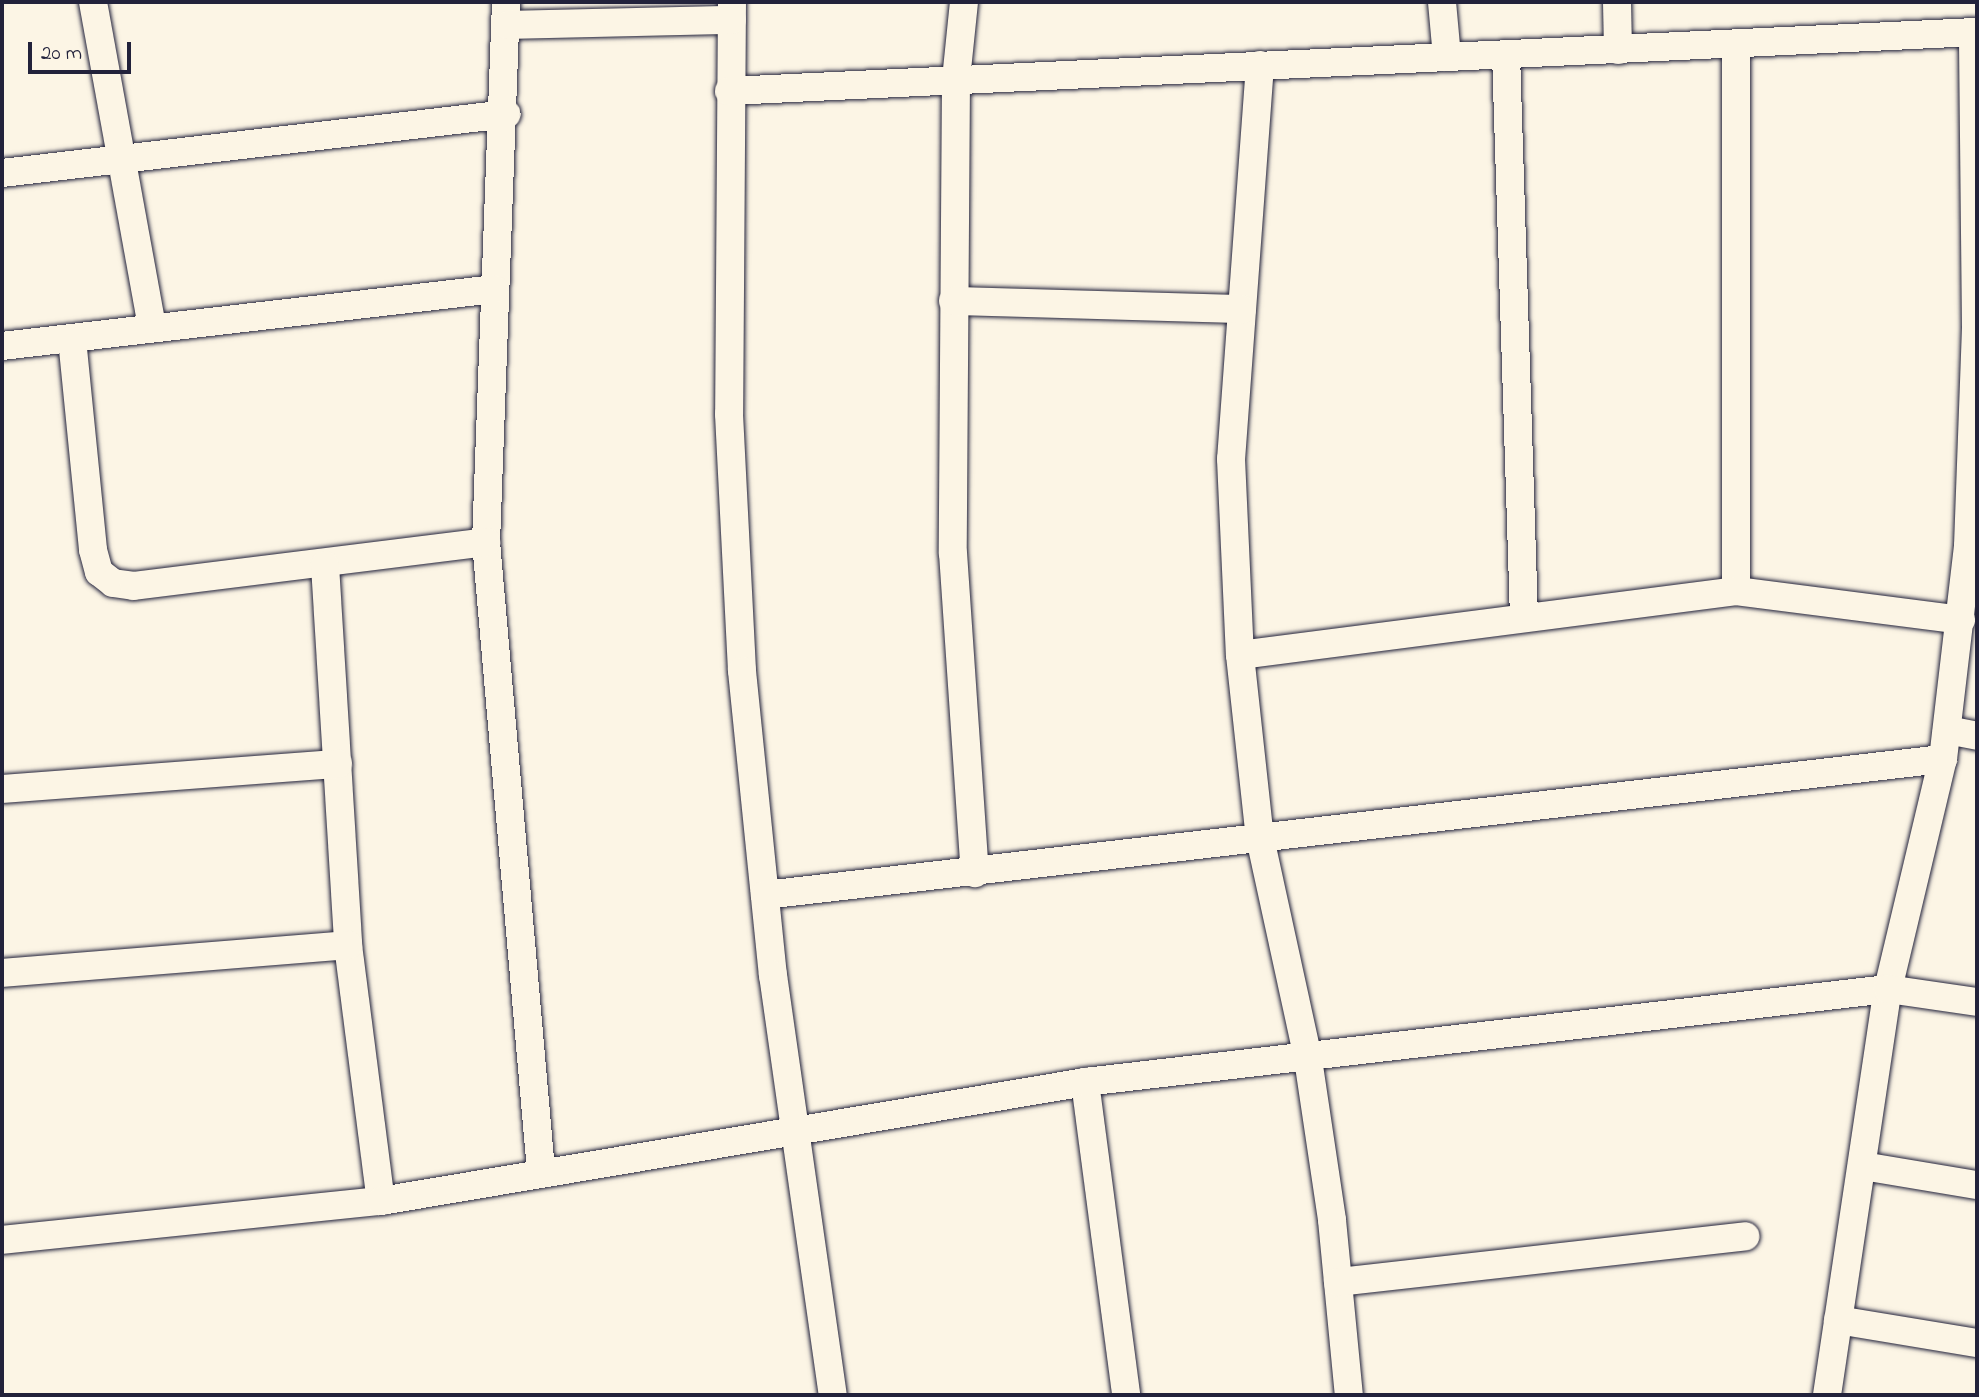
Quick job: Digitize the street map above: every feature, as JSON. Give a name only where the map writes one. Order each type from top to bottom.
[{"type":"street","points":[[93,2],[152,328]]},
{"type":"street","points":[[964,2],[956,79],[953,553],[975,873]]},
{"type":"street","points":[[1442,2],[1447,57]]},
{"type":"street","points":[[1617,2],[1618,51]]},
{"type":"street","points":[[541,1171],[486,542],[494,289],[507,114],[507,13],[732,11],[729,91],[730,427],[742,671],[793,1128],[833,1395]]},
{"type":"street","points":[[729,91],[1975,32],[1974,474],[1961,620],[1943,759],[1888,989],[1827,1395]]},
{"type":"street","points":[[1736,44],[1736,592]]},
{"type":"street","points":[[1506,54],[1524,616]]},
{"type":"street","points":[[1260,65],[1231,459],[1240,655],[1260,838],[1308,1059],[1338,1282],[1349,1395]]},
{"type":"street","points":[[2,173],[507,114]]},
{"type":"street","points":[[2,346],[494,289]]},
{"type":"street","points":[[953,302],[1242,310]]},
{"type":"street","points":[[72,339],[99,572],[134,586],[325,565],[486,542]]},
{"type":"street","points":[[325,565],[348,945],[381,1201]]},
{"type":"street","points":[[1240,655],[1524,616],[1736,592],[1961,620]]},
{"type":"street","points":[[1947,730],[1977,736]]},
{"type":"street","points":[[765,895],[975,873],[1943,759]]},
{"type":"street","points":[[2,789],[338,764]]},
{"type":"street","points":[[2,973],[348,945]]},
{"type":"street","points":[[2,1240],[381,1201],[793,1128],[1085,1082],[1308,1059],[1888,989],[1977,1002]]},
{"type":"street","points":[[1085,1082],[1126,1395]]},
{"type":"street","points":[[1863,1167],[1977,1185]]},
{"type":"street","points":[[1338,1282],[1745,1236]]},
{"type":"street","points":[[1838,1320],[1977,1343]]}]
